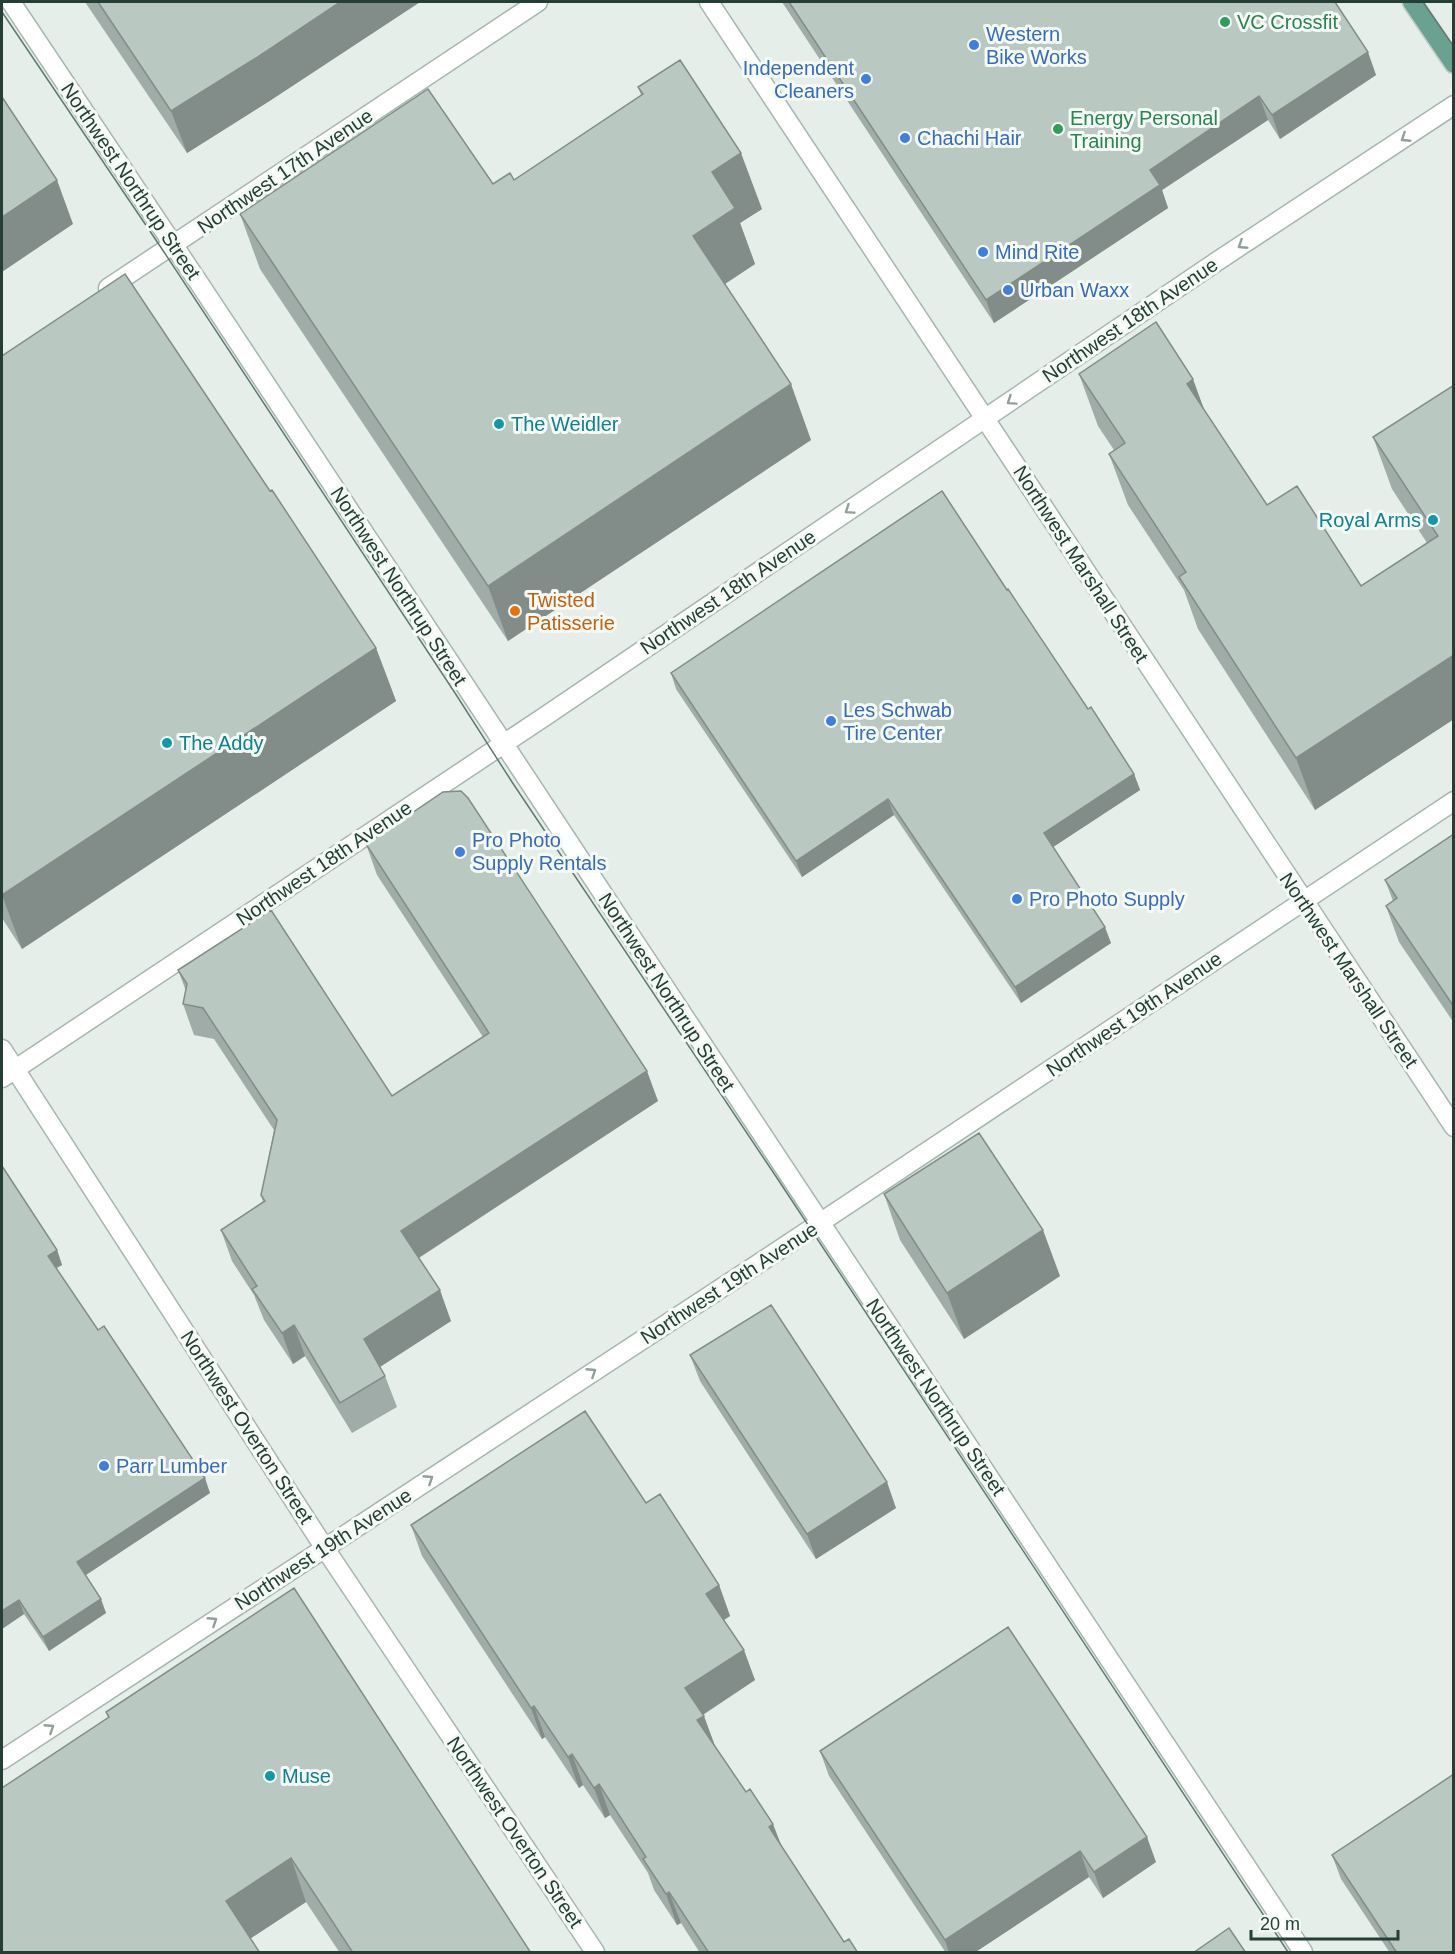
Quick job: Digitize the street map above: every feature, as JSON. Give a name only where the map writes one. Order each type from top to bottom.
[{"type":"main road","points":[[1412,2],[1454,64]]},
{"type":"street","name":"Northwest Northrup Street","points":[[10,2],[174,245],[1303,1953]]},
{"type":"street","name":"Northwest 17th Avenue","points":[[95,297],[538,2]]},
{"type":"street","name":"Northwest Marshall Street","points":[[709,2],[1454,1127]]},
{"type":"street","name":"Northwest 18th Avenue","points":[[8,1074],[503,744],[1216,262],[1454,105]]},
{"type":"street","name":"Northwest 19th Avenue","points":[[2,1760],[820,1223],[1454,801]]},
{"type":"street","name":"Northwest Overton Street","points":[[2,1049],[8,1074],[595,1953]]},
{"type":"building","points":[[98,2],[340,2],[171,111]]},
{"type":"building","points":[[789,2],[1335,2],[1368,52],[1272,115],[1259,96],[1150,170],[1160,185],[986,300]]},
{"type":"building","points":[[680,60],[741,153],[712,172],[735,208],[693,236],[791,384],[488,586],[240,214],[428,89],[493,184],[510,173],[514,180],[643,94],[638,87]]},
{"type":"building","points":[[2,97],[57,180],[2,217]]},
{"type":"building","points":[[125,274],[376,648],[2,895],[2,356]]},
{"type":"building","points":[[1156,322],[1193,379],[1187,384],[1267,505],[1297,486],[1361,586],[1438,536],[1373,437],[1454,385],[1454,655],[1296,758],[1179,577],[1186,572],[1109,454],[1125,443],[1079,374]]},
{"type":"building","points":[[942,491],[1088,709],[1091,707],[1134,774],[1044,833],[1105,927],[1015,987],[888,799],[796,861],[671,673]]},
{"type":"building","points":[[461,791],[468,798],[647,1071],[401,1231],[440,1290],[364,1339],[385,1376],[340,1403],[294,1325],[282,1333],[252,1289],[257,1286],[221,1230],[265,1201],[261,1195],[277,1120],[203,1008],[183,1004],[187,984],[178,970],[271,910],[392,1096],[489,1033],[366,844],[443,792]]},
{"type":"building","points":[[1454,834],[1454,1007],[1386,906],[1397,898],[1385,880]]},
{"type":"building","points":[[979,1133],[1043,1230],[947,1293],[884,1194]]},
{"type":"building","name":"Parr Lumber","points":[[2,1166],[57,1250],[48,1256],[98,1330],[104,1326],[205,1478],[77,1562],[101,1599],[43,1637],[19,1600],[2,1611]]},
{"type":"building","points":[[771,1305],[887,1482],[807,1534],[690,1355]]},
{"type":"building","points":[[585,1411],[646,1503],[660,1494],[719,1585],[706,1594],[744,1650],[685,1688],[704,1716],[697,1720],[746,1792],[750,1789],[773,1824],[769,1827],[844,1942],[849,1939],[858,1953],[709,1953],[669,1892],[666,1894],[643,1859],[646,1857],[599,1784],[594,1788],[572,1754],[568,1757],[534,1706],[531,1708],[411,1525]]},
{"type":"building","points":[[294,1588],[531,1953],[353,1953],[291,1858],[226,1901],[260,1953],[2,1953],[2,1788],[109,1717],[106,1712]]},
{"type":"building","points":[[1008,1627],[1147,1837],[1094,1872],[1080,1851],[945,1940],[820,1751]]},
{"type":"building","points":[[1454,1774],[1454,1953],[1397,1953],[1332,1855]]},
{"type":"building","points":[[1229,1928],[1246,1953],[1193,1953]]},
{"type":"tram line","points":[[1423,2],[1454,47]]},
{"type":"tram line","points":[[2,12],[164,252],[512,782],[777,1178],[1288,1952]]},
{"type":"place","name":"VC Crossfit","points":[[1225,22]]},
{"type":"place","name":"Western Bike Works","points":[[974,45]]},
{"type":"place","name":"Independent Cleaners","points":[[866,79]]},
{"type":"place","name":"Energy Personal Training","points":[[1058,129]]},
{"type":"place","name":"Chachi Hair","points":[[905,138]]},
{"type":"place","name":"Mind Rite","points":[[983,252]]},
{"type":"place","name":"Urban Waxx","points":[[1008,290]]},
{"type":"place","name":"The Weidler","points":[[499,424]]},
{"type":"place","name":"Royal Arms","points":[[1433,520]]},
{"type":"place","name":"Twisted Patisserie","points":[[515,611]]},
{"type":"place","name":"Les Schwab Tire Center","points":[[831,721]]},
{"type":"place","name":"The Addy","points":[[167,743]]},
{"type":"place","name":"Pro Photo Supply Rentals","points":[[460,852]]},
{"type":"place","name":"Pro Photo Supply","points":[[1017,899]]},
{"type":"place","name":"Parr Lumber","points":[[104,1466]]},
{"type":"place","name":"Muse","points":[[270,1776]]}]
